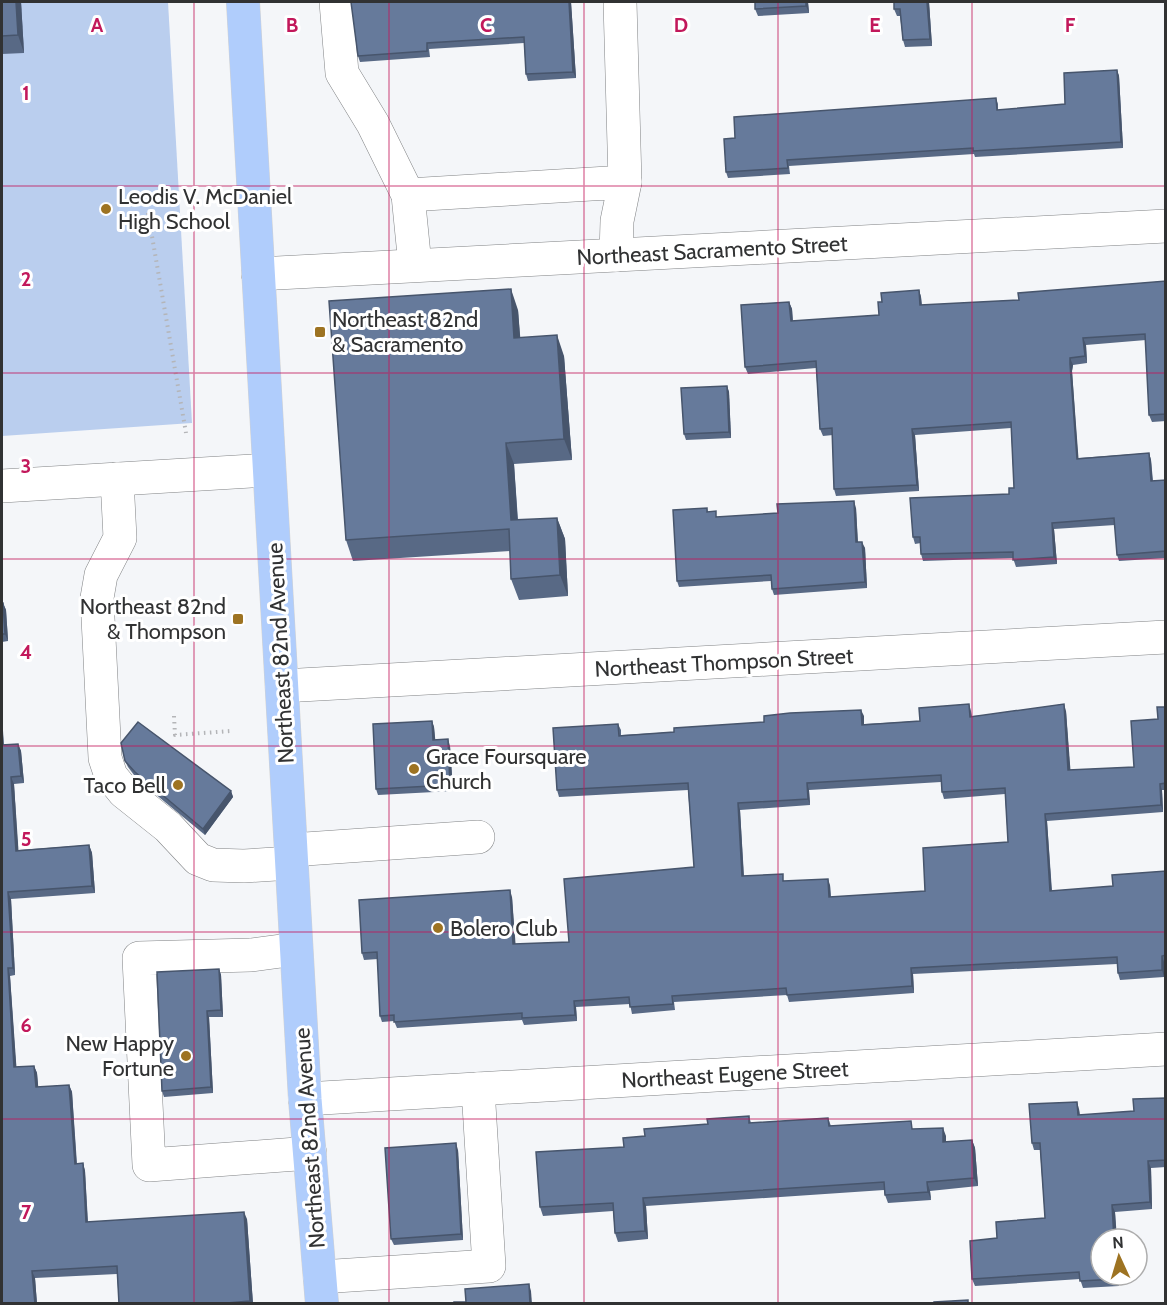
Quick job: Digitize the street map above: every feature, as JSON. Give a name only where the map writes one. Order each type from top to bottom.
[{"type":"main road","name":"Northeast 82nd Avenue","points":[[243,2],[305,1099],[321,1290]]},
{"type":"street","points":[[336,2],[342,73],[373,124],[408,195],[415,266]]},
{"type":"street","points":[[616,255],[617,221],[625,182],[620,2]]},
{"type":"street","points":[[408,195],[625,182]]},
{"type":"street","name":"Northeast Sacramento Street","points":[[258,274],[1166,225]]},
{"type":"street","points":[[2,486],[269,470]]},
{"type":"street","points":[[117,479],[120,538],[101,575],[97,598],[105,758],[111,777],[124,792],[168,827],[198,859],[223,865],[478,837]]},
{"type":"street","name":"Northeast Thompson Street","points":[[282,686],[1166,637]]},
{"type":"street","points":[[296,949],[251,955],[139,958],[148,1165],[310,1153]]},
{"type":"street","name":"Northeast Eugene Street","points":[[305,1099],[1166,1049]]},
{"type":"street","points":[[321,1290],[489,1266],[478,1089]]},
{"type":"path","points":[[148,213],[186,433]]},
{"type":"path","points":[[174,716],[175,735],[231,731]]},
{"type":"shaded area","name":"Leodis V. McDaniel High School","points":[[2,2],[168,2],[192,423],[2,436]]},
{"type":"building","points":[[2,2],[16,2],[18,35],[2,36]]},
{"type":"building","points":[[351,2],[569,2],[573,72],[526,74],[524,37],[427,43],[427,51],[358,56]]},
{"type":"building","points":[[755,2],[806,2],[806,6],[755,9]]},
{"type":"building","points":[[894,2],[927,2],[930,39],[903,40],[900,9],[894,9]]},
{"type":"building","points":[[1117,70],[1121,142],[973,151],[973,148],[787,160],[788,168],[726,172],[724,139],[735,138],[734,117],[996,98],[997,110],[1065,104],[1064,73]]},
{"type":"building","points":[[1166,281],[1166,414],[1149,415],[1145,334],[1083,338],[1085,356],[1070,358],[1070,364],[1077,459],[1149,453],[1151,481],[1166,480],[1166,551],[1117,555],[1114,518],[1052,523],[1054,557],[1013,560],[1013,552],[921,554],[920,537],[913,537],[910,498],[1009,494],[1009,488],[1014,488],[1011,422],[912,429],[917,485],[834,489],[832,428],[820,429],[816,361],[745,367],[741,305],[789,302],[791,321],[879,315],[878,302],[882,302],[881,293],[919,290],[920,305],[1019,300],[1018,293]]},
{"type":"building","points":[[511,289],[514,338],[557,335],[564,439],[506,443],[511,520],[557,518],[560,575],[511,579],[509,529],[346,540],[329,301]]},
{"type":"building","points":[[727,386],[729,432],[684,434],[681,388]]},
{"type":"building","points":[[854,501],[856,542],[862,542],[865,582],[772,589],[771,575],[677,581],[673,510],[707,508],[707,512],[716,511],[716,517],[778,513],[777,504]]},
{"type":"building","points":[[3,603],[5,634],[2,634]]},
{"type":"building","points":[[969,704],[970,717],[1064,704],[1068,770],[1134,767],[1131,721],[1158,719],[1157,707],[1166,707],[1166,783],[1160,784],[1161,805],[1045,814],[1050,891],[1113,886],[1112,875],[1166,871],[1166,955],[1162,956],[1162,970],[1118,973],[1117,957],[911,968],[912,986],[787,995],[786,988],[672,996],[673,1004],[630,1007],[629,997],[574,1001],[575,1015],[522,1018],[522,1013],[394,1022],[394,1015],[380,1016],[377,952],[362,953],[359,900],[510,890],[513,944],[569,942],[564,879],[694,867],[688,783],[557,790],[553,728],[618,724],[619,736],[674,732],[674,728],[764,722],[764,716],[790,713],[861,710],[862,725],[920,721],[919,708]],"holes":[[[941,775],[942,792],[1005,788],[1008,842],[923,848],[925,891],[829,897],[828,879],[783,881],[783,874],[742,876],[738,803],[808,799],[807,783]]]},
{"type":"building","name":"Grace Foursquare Church","points":[[432,721],[433,740],[448,739],[450,785],[376,789],[373,724]]},
{"type":"building","name":"Taco Bell","points":[[138,722],[231,791],[203,829],[125,761],[121,743]]},
{"type":"building","points":[[18,744],[21,776],[11,777],[16,851],[89,845],[92,886],[8,892],[13,968],[8,968],[14,1067],[34,1066],[36,1087],[69,1085],[75,1164],[83,1163],[86,1222],[244,1212],[250,1301],[215,1304],[119,1304],[117,1266],[32,1271],[35,1304],[2,1304],[2,745]]},
{"type":"building","name":"New Happy Fortune","points":[[219,969],[221,1010],[207,1011],[211,1087],[162,1091],[157,972]]},
{"type":"building","points":[[1166,1098],[1166,1160],[1148,1161],[1150,1202],[1112,1205],[1113,1227],[1089,1227],[1089,1281],[1080,1281],[1079,1272],[972,1279],[970,1241],[997,1238],[996,1222],[1045,1218],[1040,1143],[1032,1143],[1029,1104],[1077,1102],[1078,1115],[1134,1111],[1133,1099]]},
{"type":"building","points":[[749,1116],[749,1123],[828,1118],[829,1126],[911,1121],[912,1129],[943,1128],[943,1142],[972,1140],[974,1178],[927,1182],[928,1192],[885,1195],[884,1182],[643,1198],[645,1231],[615,1233],[613,1203],[540,1207],[536,1152],[624,1147],[623,1138],[645,1136],[644,1129],[708,1124],[707,1119]]},
{"type":"building","points":[[456,1143],[461,1234],[391,1239],[385,1148]]},
{"type":"building","points":[[529,1284],[530,1304],[454,1304],[454,1302],[466,1302],[465,1289]]},
{"type":"building","points":[[968,1300],[968,1304],[934,1304],[934,1302]]},
{"type":"place","name":"Leodis V. McDaniel High School","points":[[106,209]]},
{"type":"place","name":"Northeast 82nd & Sacramento","points":[[320,332]]},
{"type":"place","name":"Northeast 82nd & Thompson","points":[[238,619]]},
{"type":"place","name":"Grace Foursquare Church","points":[[414,769]]},
{"type":"place","name":"Taco Bell","points":[[178,785]]},
{"type":"place","name":"Bolero Club","points":[[438,928]]},
{"type":"place","name":"New Happy Fortune","points":[[186,1056]]}]
